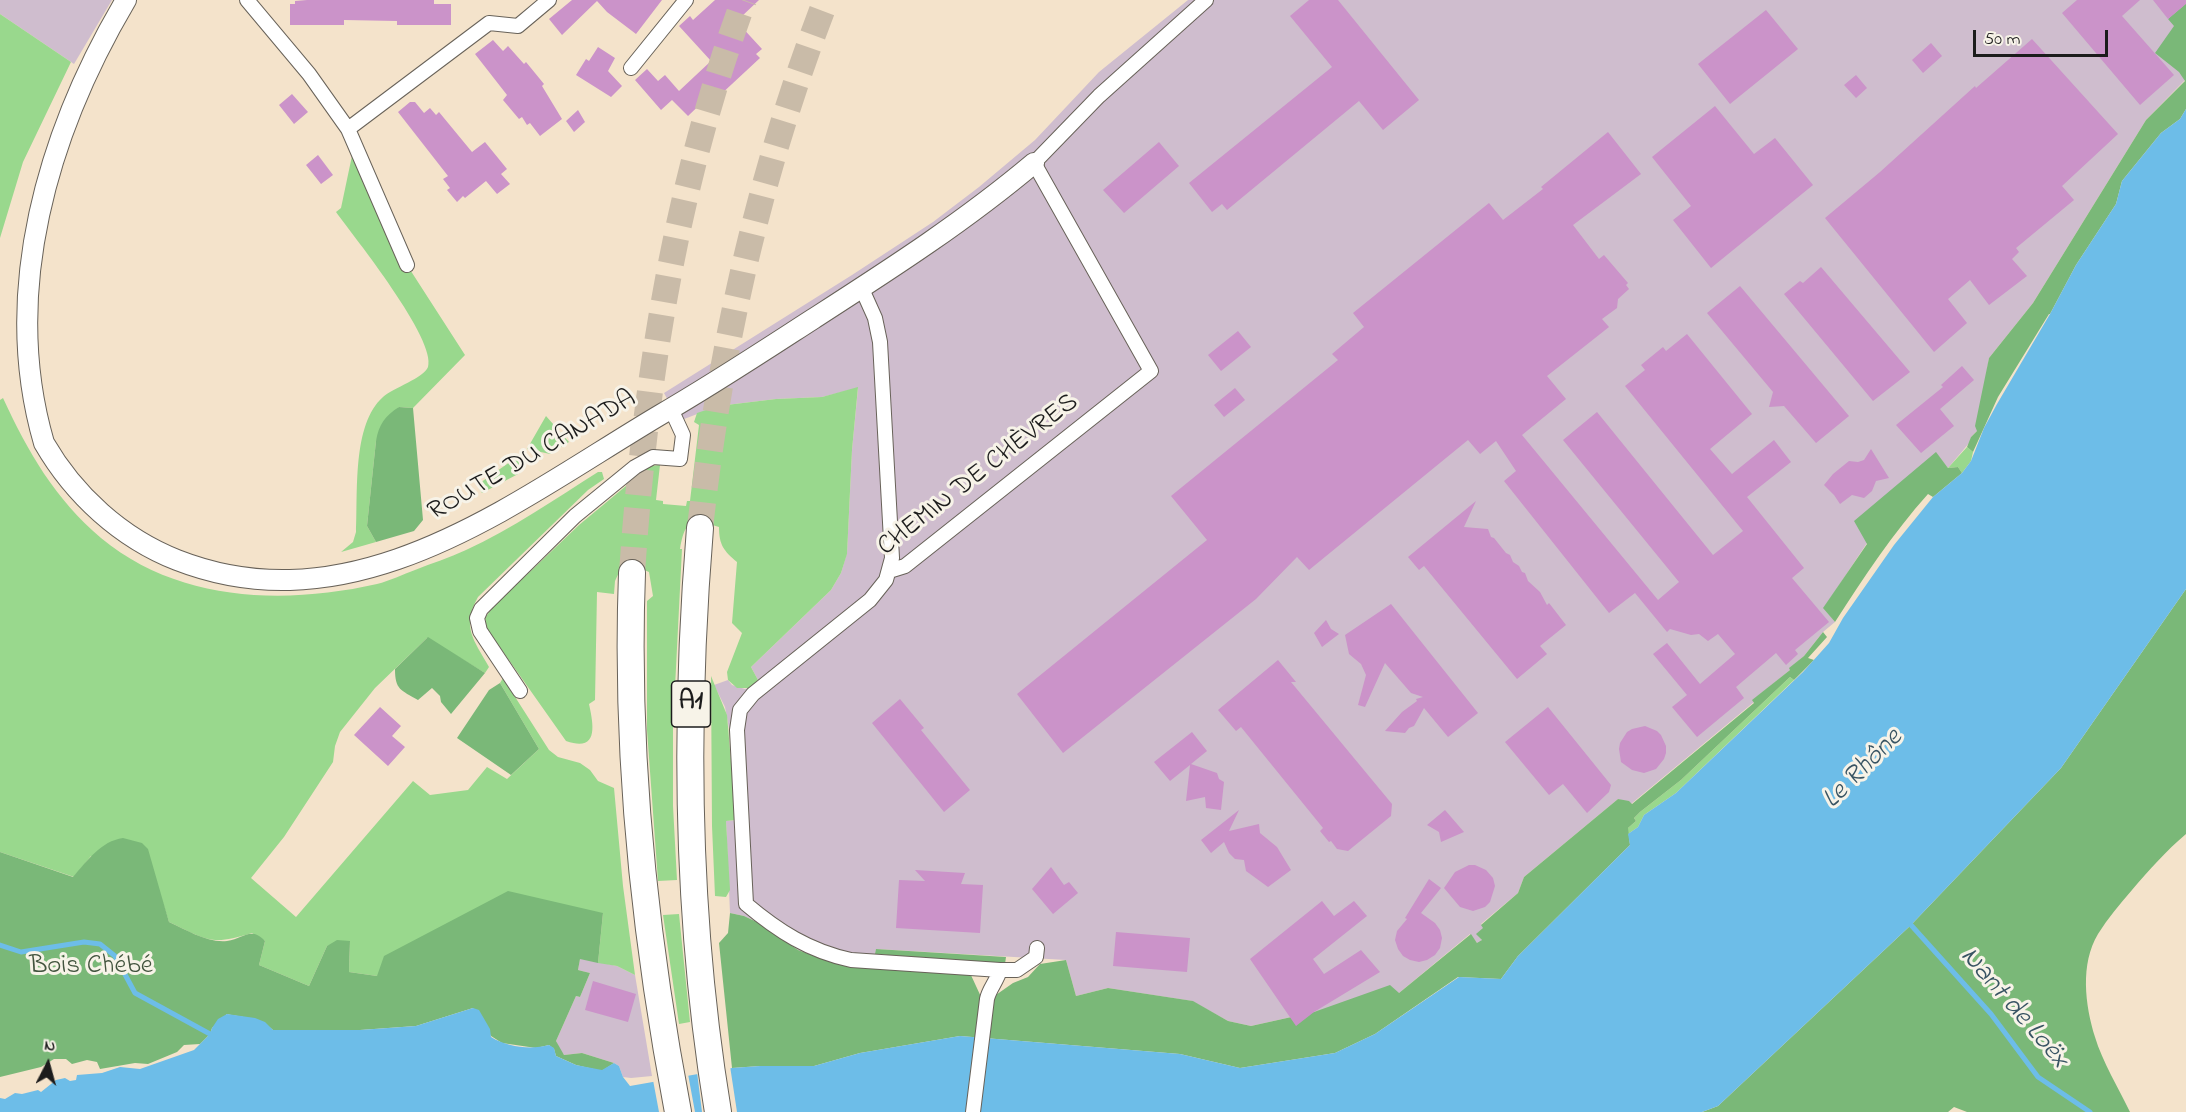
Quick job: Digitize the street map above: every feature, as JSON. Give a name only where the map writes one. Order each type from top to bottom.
[{"type":"highway","name":"A1","points":[[700,528],[690,716],[692,880],[704,1004],[718,1112]]},
{"type":"highway","name":"A1","points":[[632,573],[630,641],[632,742],[642,884],[659,1009],[678,1112]]},
{"type":"street","points":[[17,231],[29,190],[53,132],[87,66],[126,0]]},
{"type":"street","points":[[247,0],[309,74],[348,129],[407,265]]},
{"type":"street","points":[[348,129],[489,23],[518,26],[549,0]]},
{"type":"street","points":[[631,68],[686,0]]},
{"type":"street","points":[[1034,164],[1099,96],[1206,0]]},
{"type":"street","name":"ROUTE DU CANADA","points":[[9,324],[15,370],[24,404],[50,454],[77,490],[108,519],[147,546],[188,564],[241,577],[272,580],[329,576],[379,565],[430,548],[512,507],[712,385],[862,289],[954,227],[1034,164]]},
{"type":"street","name":"CHEMIN DE CHÈVRES","points":[[1034,164],[1151,371],[1129,391],[905,566],[889,571],[886,580],[870,600],[753,694],[740,710],[737,730],[746,904],[788,936],[817,951],[851,960],[1000,970],[1017,970],[1036,957],[1037,948]]},
{"type":"street","points":[[862,289],[876,318],[879,342],[892,546],[889,571]]},
{"type":"street","points":[[520,691],[480,631],[477,618],[481,609],[575,516],[635,467],[653,457],[680,459],[683,435],[671,409]]},
{"type":"street","points":[[973,1112],[988,996],[1000,970]]},
{"type":"shaded area","points":[[0,0],[112,0],[74,64],[0,14]]},
{"type":"shaded area","points":[[1188,0],[2186,0],[2185,80],[2146,120],[2033,303],[1989,358],[1977,431],[1971,437],[1970,442],[1948,468],[1939,457],[1867,543],[1824,608],[1835,622],[1823,632],[1790,670],[1631,804],[1618,799],[1524,877],[1518,893],[1481,924],[1484,928],[1477,934],[1482,940],[1478,944],[1470,934],[1399,993],[1251,1026],[1228,1021],[1192,1001],[1108,988],[1076,996],[1066,960],[876,949],[875,967],[825,960],[798,950],[759,923],[730,913],[726,821],[736,820],[730,734],[725,707],[714,685],[728,680],[732,685],[745,689],[754,686],[758,680],[751,667],[831,590],[841,573],[847,553],[852,450],[858,388],[822,397],[776,399],[718,406],[679,421],[664,393],[933,222],[1035,140],[1099,72]]},
{"type":"shaded area","points":[[580,958],[617,966],[635,975],[652,1076],[623,1077],[619,1066],[614,1063],[582,1053],[564,1055],[560,1051],[556,1041],[576,996],[580,997],[590,973],[578,970]]},
{"type":"green space","points":[[2186,0],[2186,109],[2180,119],[2161,133],[2122,181],[2116,204],[2076,265],[2050,314],[1998,397],[1973,452],[1967,447],[1971,437],[1977,431],[1975,426],[1989,358],[2033,303],[2146,120],[2185,81],[2179,72],[2155,53],[2174,26],[2168,19],[2183,6]]},
{"type":"green space","points":[[0,14],[71,62],[23,162],[0,238]]},
{"type":"green space","points":[[353,151],[407,265],[465,355],[413,408],[399,407],[376,441],[367,526],[376,542],[341,552],[353,542],[356,532],[357,479],[361,441],[373,409],[383,397],[421,375],[428,367],[427,354],[420,335],[408,313],[376,265],[336,212],[341,208]]},
{"type":"green space","points":[[858,387],[852,450],[847,554],[841,573],[831,590],[751,667],[758,680],[750,688],[737,688],[728,680],[727,672],[742,633],[732,623],[737,562],[723,547],[719,527],[696,522],[687,526],[684,532],[680,549],[682,549],[673,727],[673,806],[677,880],[658,881],[647,730],[647,601],[653,596],[649,572],[637,567],[621,568],[615,581],[614,594],[597,592],[595,700],[589,704],[592,734],[584,743],[566,741],[487,629],[485,618],[492,608],[579,525],[650,466],[660,465],[656,500],[663,501],[663,504],[686,506],[687,501],[690,501],[699,425],[694,422],[697,413],[718,406],[776,399],[822,397]]},
{"type":"green space","points":[[3,398],[44,474],[70,507],[101,538],[131,559],[164,575],[198,586],[233,593],[269,596],[305,595],[342,591],[387,581],[483,542],[598,472],[602,472],[604,479],[588,490],[478,597],[470,617],[470,625],[474,641],[489,667],[485,673],[427,638],[375,688],[340,732],[333,762],[284,837],[251,878],[296,917],[413,781],[430,795],[468,790],[487,767],[507,779],[539,749],[500,683],[503,678],[549,750],[558,757],[580,763],[590,770],[598,781],[614,788],[623,886],[635,975],[617,966],[598,963],[603,913],[377,976],[349,972],[350,941],[327,946],[309,986],[259,965],[265,941],[252,933],[227,939],[209,939],[169,922],[161,897],[91,856],[74,877],[0,852],[0,400]]},
{"type":"green space","points":[[399,407],[413,408],[423,520],[414,531],[376,542],[367,526],[376,441],[383,421]]},
{"type":"green space","points":[[546,416],[569,442],[550,454],[527,449]]},
{"type":"green space","points":[[1967,447],[1973,452],[1971,461],[1962,473],[1958,467],[1948,468]]},
{"type":"green space","points":[[1936,452],[1948,468],[1958,467],[1962,473],[1933,497],[1928,494],[1915,509],[1879,556],[1835,622],[1823,608],[1867,544],[1854,521]]},
{"type":"green space","points":[[520,455],[525,466],[520,473],[482,493],[477,485]]},
{"type":"green space","points":[[2186,589],[2186,834],[2151,868],[2106,922],[2092,946],[2087,971],[2087,998],[2095,1037],[2106,1065],[2130,1112],[1967,1112],[1954,1107],[1948,1112],[1702,1112],[1718,1106],[1911,925],[2061,768]]},
{"type":"green space","points":[[1823,632],[1827,637],[1808,658],[1814,660],[1794,680],[1790,677],[1681,780],[1634,818],[1636,821],[1628,828],[1630,845],[1518,956],[1501,979],[1458,977],[1375,1034],[1335,1053],[1240,1068],[1180,1054],[960,1036],[860,1053],[814,1066],[732,1068],[719,943],[728,933],[730,913],[759,923],[798,950],[825,960],[850,965],[970,973],[982,999],[993,997],[1013,983],[1028,977],[1040,964],[1066,960],[1076,996],[1108,988],[1193,1001],[1228,1021],[1251,1026],[1314,1012],[1390,985],[1399,993],[1471,934],[1477,943],[1482,940],[1476,934],[1483,928],[1481,925],[1518,893],[1524,877],[1618,799],[1629,801],[1632,804],[1754,703],[1752,700],[1790,670],[1789,668],[1804,656]]},
{"type":"green space","points":[[428,637],[485,673],[451,714],[432,688],[418,700],[400,689],[396,681],[395,669]]},
{"type":"green space","points":[[711,676],[727,715],[736,820],[726,821],[730,890],[726,897],[715,896]]},
{"type":"green space","points":[[1790,677],[1794,680],[1676,793],[1644,815],[1638,827],[1628,834],[1628,828],[1636,821],[1634,818],[1640,812],[1681,780]]},
{"type":"green space","points":[[500,683],[539,749],[511,775],[457,738],[489,690]]},
{"type":"green space","name":"Bois Chébé","points":[[123,838],[142,843],[148,849],[169,922],[212,940],[227,941],[255,934],[265,941],[259,965],[309,986],[327,946],[337,940],[350,941],[349,972],[377,976],[384,956],[508,891],[603,913],[598,963],[580,959],[578,970],[590,973],[580,997],[576,996],[556,1041],[564,1055],[582,1053],[614,1063],[602,1071],[576,1065],[556,1056],[554,1049],[549,1045],[536,1048],[502,1043],[491,1036],[473,1008],[416,1026],[360,1030],[273,1030],[257,1020],[227,1014],[200,1044],[184,1045],[177,1052],[148,1064],[135,1063],[100,1069],[97,1062],[87,1060],[72,1064],[66,1059],[54,1059],[41,1067],[0,1077],[0,852],[73,877],[101,847]]},
{"type":"green space","points":[[679,914],[690,1022],[679,1024],[663,915]]},
{"type":"green space","points":[[876,949],[1006,957],[1005,964],[875,954]]},
{"type":"water","name":"Le Rhône","points":[[2186,109],[2186,589],[2061,768],[1911,925],[1718,1106],[1702,1112],[0,1112],[0,1098],[5,1099],[15,1093],[22,1094],[38,1090],[41,1092],[56,1080],[65,1078],[70,1081],[76,1080],[77,1075],[102,1073],[120,1067],[140,1069],[194,1050],[210,1034],[218,1019],[227,1014],[255,1018],[265,1022],[273,1030],[360,1030],[416,1026],[473,1008],[479,1010],[490,1029],[491,1037],[497,1040],[519,1047],[549,1045],[554,1048],[556,1056],[576,1065],[602,1070],[614,1063],[619,1066],[630,1086],[732,1068],[814,1066],[860,1053],[960,1036],[1180,1054],[1240,1068],[1335,1053],[1375,1034],[1459,977],[1501,979],[1518,956],[1630,845],[1628,834],[1638,827],[1644,815],[1676,793],[1803,672],[1829,643],[1843,618],[1894,545],[1933,497],[1962,473],[1971,461],[1984,428],[1997,404],[2076,265],[2116,204],[2122,181],[2161,133],[2180,119]]},
{"type":"pier","points":[[730,1066],[737,1112],[702,1112],[697,1072]]},
{"type":"pier","points":[[688,1074],[695,1112],[659,1112],[653,1080]]},
{"type":"building","points":[[307,0],[434,0],[434,4],[451,4],[451,25],[397,25],[397,21],[344,20],[344,25],[290,25],[290,4]]},
{"type":"building","points":[[572,0],[662,0],[636,34],[607,12],[597,1],[562,35],[549,19]]},
{"type":"building","points":[[715,0],[759,0],[740,18],[742,21],[739,24],[762,49],[756,54],[760,58],[718,97],[713,92],[688,116],[672,100],[661,110],[635,80],[647,69],[658,81],[665,75],[679,91],[711,61],[679,26],[690,16],[693,20]]},
{"type":"building","points":[[1309,0],[1338,0],[1419,100],[1383,130],[1359,101],[1227,210],[1222,204],[1212,212],[1189,183],[1332,67],[1290,16]]},
{"type":"building","points":[[2077,0],[2140,0],[2122,16],[2174,75],[2140,105],[2062,13]]},
{"type":"building","points":[[2153,0],[2186,0],[2186,4],[2168,19]]},
{"type":"building","points":[[1766,10],[1798,49],[1730,104],[1698,64]]},
{"type":"building","points":[[2032,39],[2118,134],[2062,186],[2074,200],[2016,248],[2019,252],[2012,259],[2027,276],[1989,305],[1970,280],[1948,299],[1967,323],[1934,352],[1825,218]]},
{"type":"building","points":[[493,40],[503,51],[508,46],[524,64],[526,62],[544,84],[542,86],[562,119],[540,136],[530,123],[527,125],[522,117],[519,119],[503,100],[507,95],[475,54]]},
{"type":"building","points":[[1931,43],[1942,56],[1923,73],[1912,60]]},
{"type":"building","points":[[598,47],[615,58],[608,71],[622,86],[611,97],[576,75],[586,59],[589,61]]},
{"type":"building","points":[[1856,75],[1867,88],[1856,98],[1844,85]]},
{"type":"building","points":[[292,94],[308,112],[294,124],[279,105]]},
{"type":"building","points":[[410,102],[415,102],[424,113],[430,108],[436,115],[439,112],[472,152],[485,142],[507,169],[501,174],[510,184],[497,194],[486,181],[457,202],[447,190],[450,188],[443,179],[448,176],[398,112]]},
{"type":"building","points":[[1715,106],[1754,154],[1775,138],[1813,185],[1711,268],[1673,220],[1691,206],[1652,157]]},
{"type":"building","points":[[578,110],[585,122],[574,132],[566,121]]},
{"type":"building","points":[[1608,132],[1641,174],[1573,225],[1599,259],[1604,255],[1628,283],[1626,285],[1629,289],[1618,299],[1617,308],[1602,319],[1609,327],[1547,376],[1566,399],[1522,435],[1658,600],[1679,582],[1563,440],[1597,412],[1713,555],[1743,531],[1625,386],[1645,370],[1641,365],[1663,347],[1666,351],[1687,334],[1752,414],[1710,449],[1732,474],[1774,440],[1791,462],[1747,497],[1804,568],[1792,578],[1829,622],[1795,650],[1798,654],[1786,665],[1776,653],[1736,687],[1744,698],[1697,737],[1672,707],[1687,695],[1653,654],[1667,643],[1700,684],[1735,654],[1718,634],[1708,641],[1699,634],[1691,635],[1670,629],[1667,632],[1635,593],[1609,613],[1504,481],[1516,471],[1496,441],[1480,454],[1468,440],[1309,570],[1297,557],[1256,599],[1063,753],[1017,694],[1207,540],[1171,496],[1338,360],[1332,354],[1364,327],[1353,313],[1489,203],[1503,220],[1543,189],[1541,187]]},
{"type":"building","points":[[1159,142],[1179,166],[1124,213],[1103,190]]},
{"type":"building","points":[[318,155],[333,175],[321,184],[306,165]]},
{"type":"building","points":[[1821,267],[1910,372],[1873,401],[1784,294],[1800,281],[1803,283]]},
{"type":"building","points":[[1740,286],[1849,416],[1816,443],[1784,406],[1769,407],[1773,392],[1707,313]]},
{"type":"building","points":[[1238,331],[1251,347],[1221,371],[1208,355]]},
{"type":"building","points":[[1962,366],[1974,380],[1940,409],[1954,426],[1921,453],[1896,425],[1943,387],[1941,385]]},
{"type":"building","points":[[1235,388],[1245,400],[1224,417],[1214,405]]},
{"type":"building","points":[[1871,449],[1889,478],[1876,481],[1872,491],[1864,498],[1852,495],[1840,504],[1824,485],[1849,461],[1864,460]]},
{"type":"building","points":[[1476,501],[1464,527],[1488,529],[1491,537],[1510,555],[1513,562],[1525,573],[1528,581],[1540,592],[1547,605],[1549,603],[1566,625],[1540,646],[1547,654],[1517,679],[1424,566],[1419,570],[1408,557]]},
{"type":"building","points":[[1391,604],[1478,713],[1448,737],[1424,708],[1414,726],[1405,733],[1385,731],[1402,712],[1417,701],[1416,699],[1423,697],[1411,693],[1385,663],[1365,707],[1358,705],[1366,675],[1361,664],[1349,654],[1345,635]]},
{"type":"building","points":[[1326,620],[1331,629],[1339,634],[1322,647],[1314,633]]},
{"type":"building","points":[[1278,660],[1296,682],[1291,682],[1392,804],[1391,816],[1348,851],[1337,849],[1331,841],[1329,842],[1320,831],[1323,828],[1241,727],[1236,731],[1218,710]]},
{"type":"building","points":[[900,699],[924,728],[921,730],[970,790],[944,812],[872,723]]},
{"type":"building","points":[[380,707],[401,726],[392,736],[405,747],[388,766],[354,735]]},
{"type":"building","points":[[1548,707],[1611,785],[1609,792],[1587,813],[1563,784],[1549,795],[1505,742]]},
{"type":"building","points":[[1645,726],[1661,735],[1666,746],[1666,753],[1656,769],[1644,773],[1632,770],[1621,762],[1619,749],[1627,732]]},
{"type":"building","points":[[1192,732],[1207,751],[1191,764],[1217,773],[1219,779],[1224,782],[1221,810],[1206,808],[1205,797],[1186,801],[1190,765],[1170,781],[1154,762]]},
{"type":"building","points":[[1239,810],[1229,831],[1259,824],[1260,833],[1277,847],[1291,870],[1268,887],[1246,871],[1244,860],[1235,859],[1224,842],[1211,853],[1201,840]]},
{"type":"building","points":[[1445,810],[1464,832],[1441,842],[1439,832],[1427,825]]},
{"type":"building","points":[[1469,865],[1486,870],[1493,878],[1495,886],[1490,902],[1485,907],[1473,911],[1460,907],[1444,888],[1455,872]]},
{"type":"building","points":[[1051,867],[1064,885],[1069,882],[1078,893],[1053,914],[1032,889]]},
{"type":"building","points":[[915,870],[965,873],[961,884],[983,885],[980,933],[896,928],[899,880],[925,881]]},
{"type":"building","points":[[1429,879],[1441,888],[1421,913],[1435,923],[1442,938],[1440,948],[1435,955],[1419,962],[1403,956],[1395,940],[1397,931],[1407,919],[1405,918]]},
{"type":"building","points":[[1322,901],[1334,916],[1354,901],[1367,916],[1313,959],[1324,974],[1361,950],[1380,972],[1314,1012],[1296,1026],[1250,959]]},
{"type":"building","points":[[1116,932],[1190,938],[1187,972],[1113,966]]},
{"type":"building","points":[[593,981],[636,994],[628,1022],[585,1010]]},
{"type":"waterway","name":"Nant de Loëx","points":[[1911,925],[1991,1014],[2038,1077],[2090,1112]]},
{"type":"waterway","points":[[0,945],[21,952],[84,942],[100,944],[115,956],[135,993],[210,1034]]},
{"type":"tunnel","points":[[632,573],[645,427],[667,282],[700,139],[720,69],[744,0]]},
{"type":"tunnel","points":[[700,528],[719,393],[746,260],[781,129],[826,0]]}]
